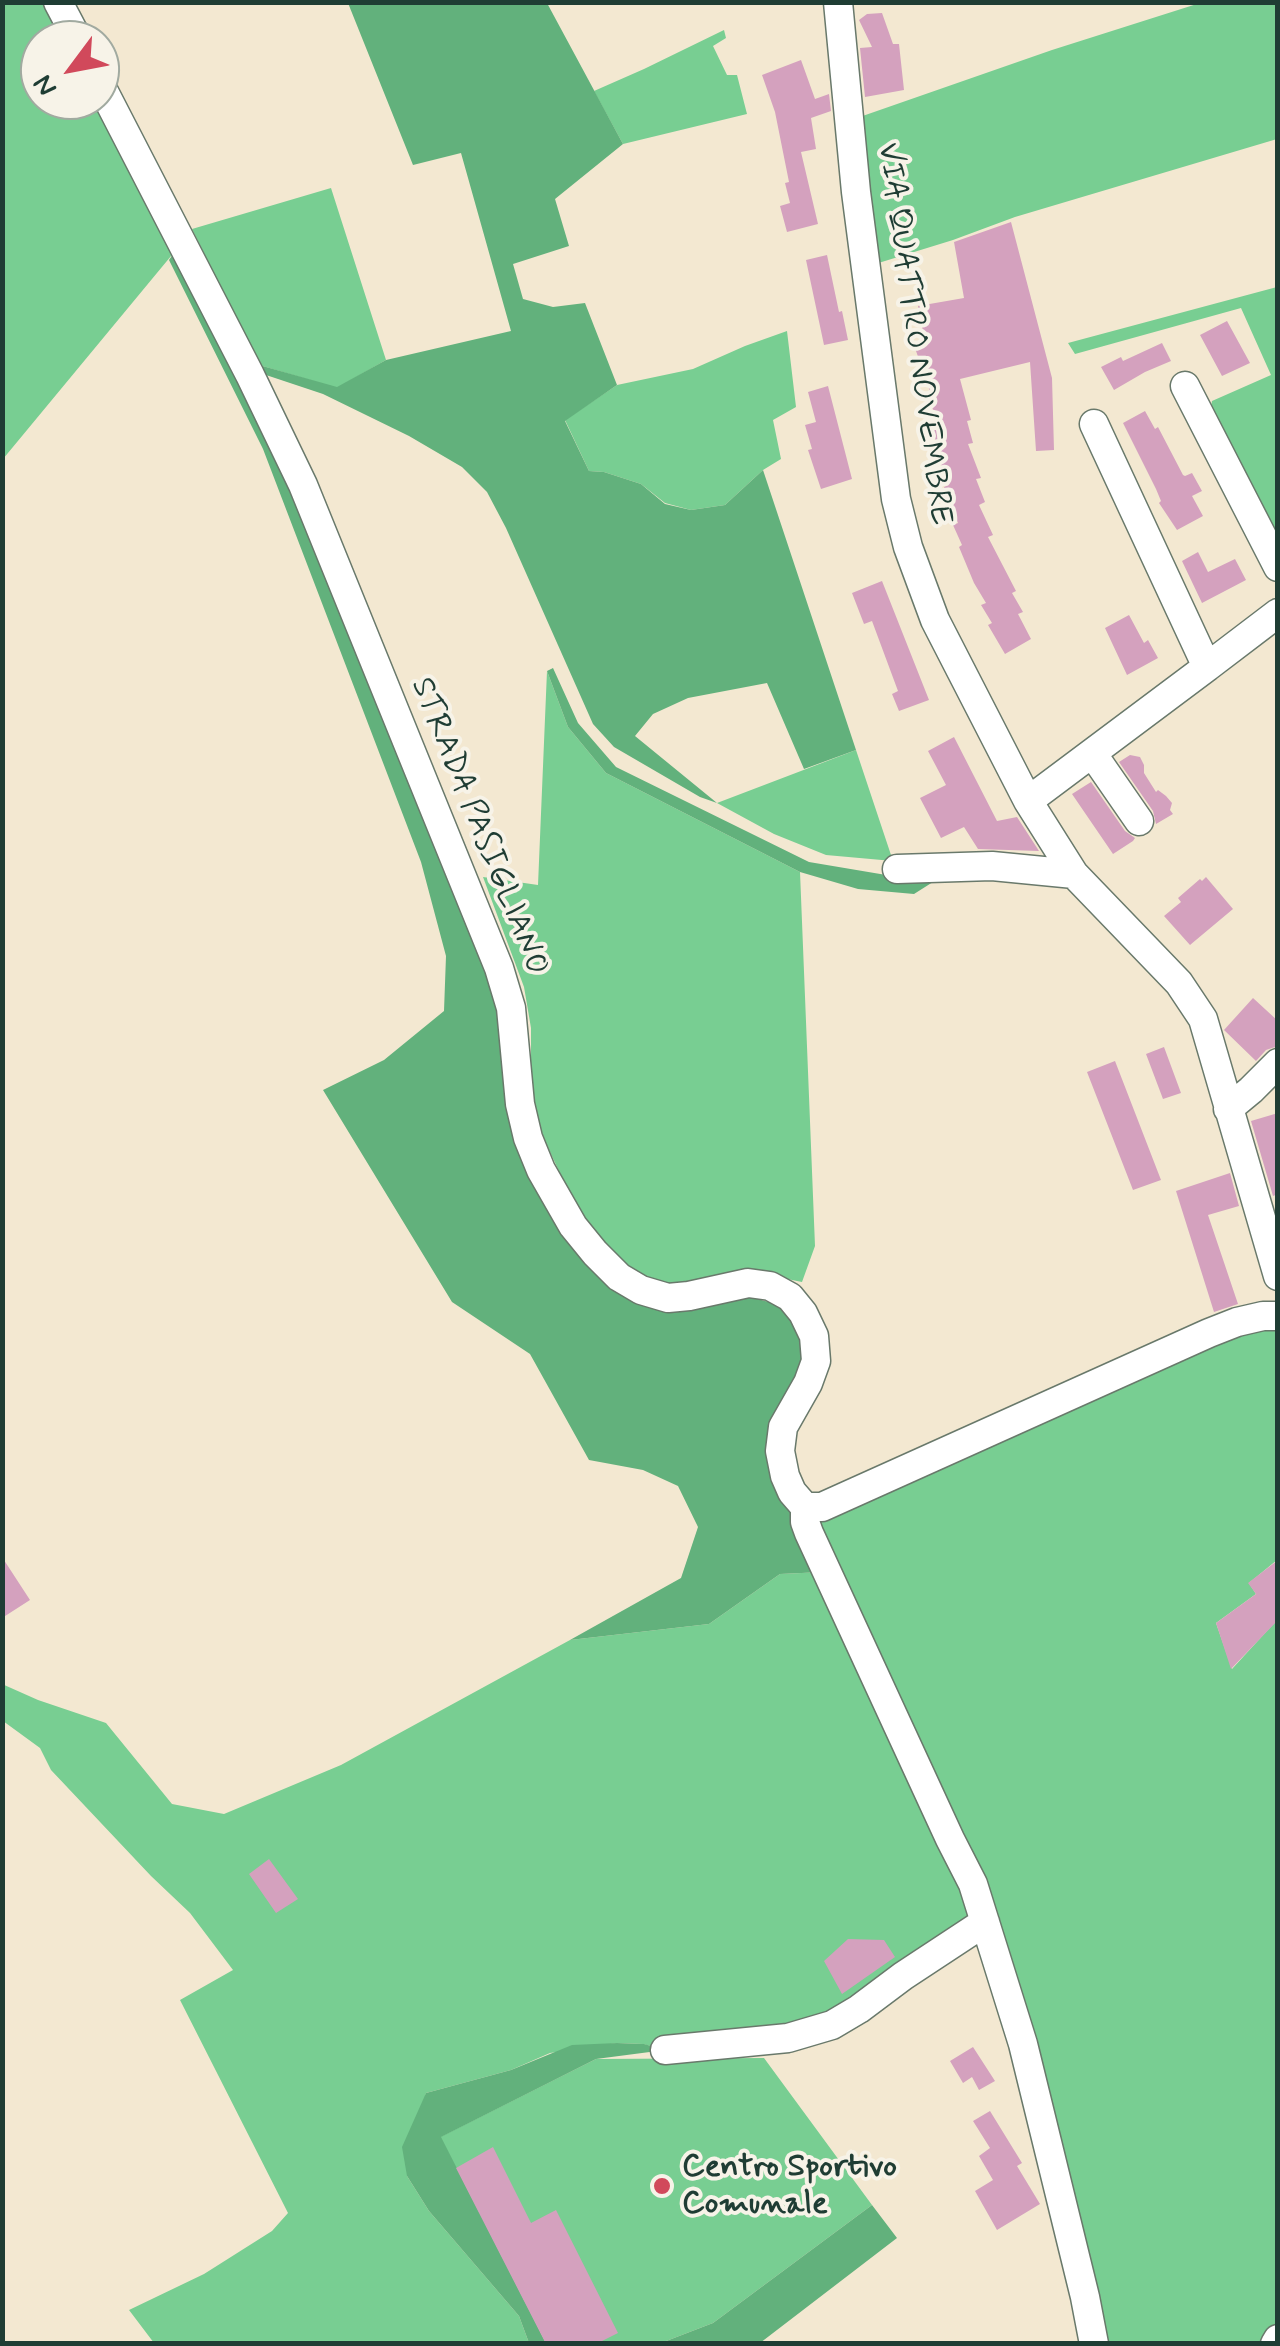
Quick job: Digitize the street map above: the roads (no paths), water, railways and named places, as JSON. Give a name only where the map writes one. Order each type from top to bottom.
[{"type":"street","name":"VIA QUATTRO NOVEMBRE","points":[[838,2],[856,192],[896,499],[908,546],[935,620],[1028,801],[1074,874],[1180,983],[1203,1019],[1278,1276]]},
{"type":"street","name":"STRADA PASIGLIANO","points":[[119,120],[303,485],[498,968],[511,1008],[520,1104],[528,1138],[540,1170],[572,1226],[594,1253],[640,1290],[668,1298],[748,1283],[770,1286],[790,1297],[804,1313],[814,1336],[816,1361],[783,1427],[780,1451],[785,1476],[805,1507],[809,1532],[973,1884],[1022,2044],[1094,2344]]},
{"type":"street","points":[[1186,386],[1278,567]]},
{"type":"street","points":[[1094,424],[1207,667]]},
{"type":"street","points":[[1028,801],[1207,667],[1274,622]]},
{"type":"street","points":[[1092,753],[1139,821]]},
{"type":"street","points":[[897,868],[992,866],[1074,874]]},
{"type":"street","points":[[1228,1109],[1278,1063]]},
{"type":"street","points":[[805,1507],[822,1508],[1209,1332],[1237,1322],[1278,1316]]},
{"type":"street","points":[[665,2050],[788,2038],[832,2024],[859,2010],[985,1922]]},
{"type":"place","name":"Centro Sportivo Comunale","points":[[662,2186]]}]
